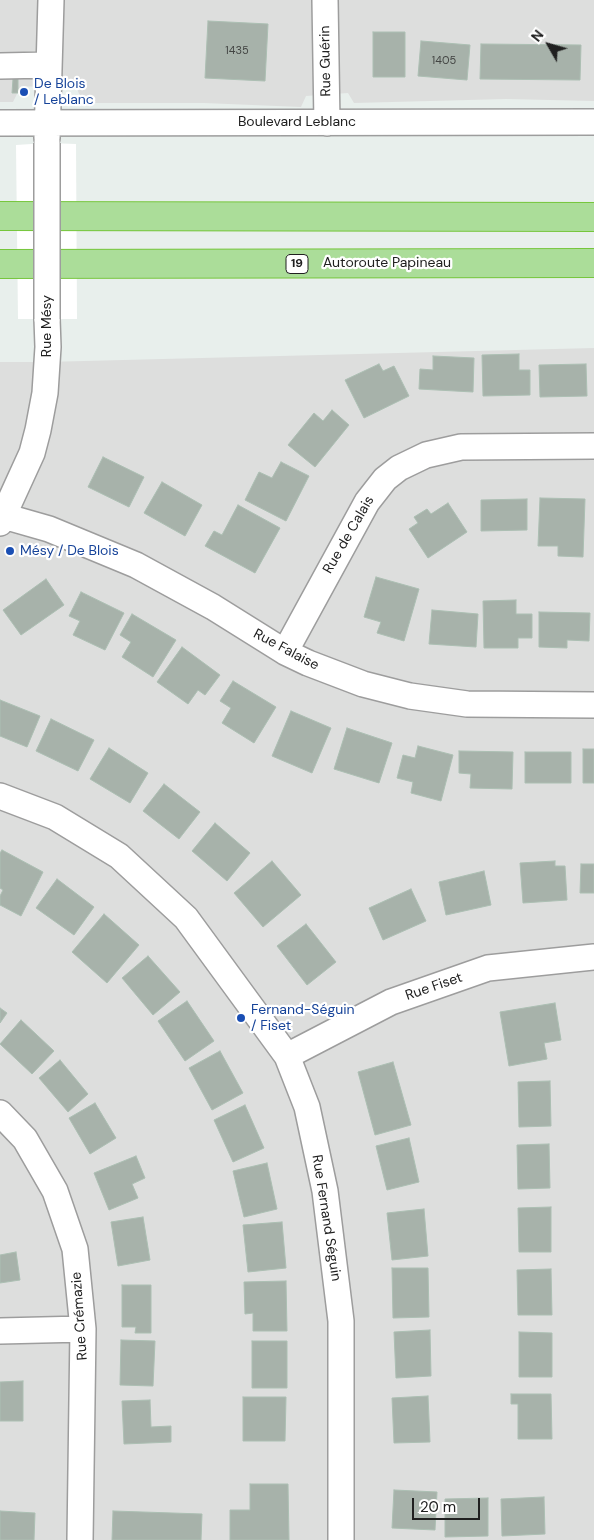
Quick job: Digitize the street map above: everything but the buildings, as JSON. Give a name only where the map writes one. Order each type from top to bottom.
[{"type":"highway","points":[[0,216],[594,216]]},
{"type":"highway","name":"Autoroute Papineau","points":[[0,264],[594,263]]},
{"type":"street","name":"Rue Mésy","points":[[1,518],[32,453],[42,414],[47,367],[47,132],[51,0]]},
{"type":"street","name":"Rue Guérin","points":[[325,0],[327,123]]},
{"type":"street","points":[[0,66],[48,66]]},
{"type":"street","name":"Boulevard Leblanc","points":[[0,123],[47,132],[327,123],[594,122]]},
{"type":"street","name":"Rue de Calais","points":[[285,652],[366,502],[385,479],[399,468],[426,455],[461,447],[594,446]]},
{"type":"street","name":"Rue Falaise","points":[[1,518],[49,529],[136,565],[213,608],[285,652],[363,684],[426,699],[494,705],[594,704]]},
{"type":"street","name":"Rue Fernand Séguin","points":[[0,796],[55,817],[119,856],[186,918],[287,1056],[306,1107],[325,1191],[341,1321],[341,1540]]},
{"type":"street","name":"Rue Fiset","points":[[287,1056],[391,1002],[488,968],[594,957]]},
{"type":"street","name":"Rue Crémazie","points":[[0,1113],[25,1139],[55,1191],[75,1249],[83,1329],[80,1540]]},
{"type":"street","points":[[0,1331],[83,1329]]},
{"type":"shaded area","points":[[0,0],[594,0],[594,101],[506,99],[354,103],[348,93],[306,96],[301,107],[204,103],[83,103],[77,89],[21,86],[13,102],[0,102]]},
{"type":"shaded area","points":[[594,348],[594,1540],[0,1540],[0,362]]},
{"type":"pier","points":[[76,144],[77,319],[18,319],[16,145]]},
{"type":"place","name":"De Blois / Leblanc","points":[[24,92]]},
{"type":"place","name":"Mésy / De Blois","points":[[10,551]]},
{"type":"place","name":"Fernand-Séguin / Fiset","points":[[241,1018]]}]
